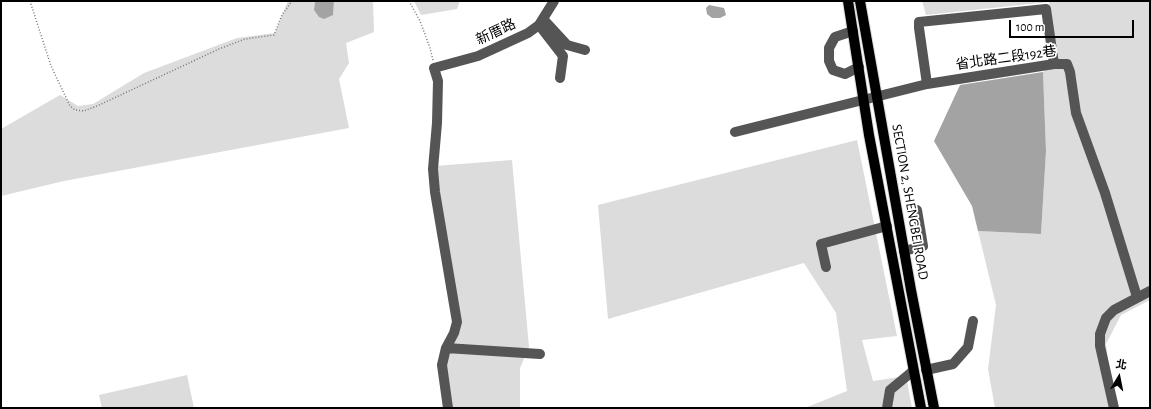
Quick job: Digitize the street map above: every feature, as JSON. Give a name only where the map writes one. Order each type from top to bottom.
[{"type":"main road","name":"SECTION 2, SHENGBEI ROAD","points":[[848,1],[869,135],[921,408]]},
{"type":"main road","name":"SECTION 2, SHENGBEI ROAD","points":[[860,1],[904,251],[934,408]]},
{"type":"street","name":"新厝路","points":[[434,68],[478,56],[528,33],[541,22],[554,1]]},
{"type":"street","points":[[928,84],[919,22],[1046,9],[1054,64]]},
{"type":"street","points":[[541,22],[567,45],[585,50]]},
{"type":"street","points":[[541,22],[563,56],[560,78]]},
{"type":"street","points":[[853,31],[835,37],[829,48],[829,61],[833,70],[845,74],[859,67]]},
{"type":"street","name":"省北路二段192巷","points":[[735,132],[928,84],[1054,64],[1067,64],[1070,72],[1076,113],[1104,193],[1137,297]]},
{"type":"street","points":[[434,68],[438,81],[437,123],[433,169],[435,192],[457,322],[454,333],[446,348],[442,365],[448,408]]},
{"type":"street","points":[[904,251],[923,246],[917,210]]},
{"type":"street","points":[[826,267],[821,244],[886,226]]},
{"type":"street","points":[[1114,408],[1100,346],[1100,334],[1106,318],[1114,310],[1150,291]]},
{"type":"street","points":[[926,370],[953,364],[968,347],[973,321]]},
{"type":"street","points":[[446,348],[540,354]]},
{"type":"street","points":[[887,408],[890,390],[913,371]]},
{"type":"path","points":[[30,1],[51,66],[70,106],[75,110],[84,111],[219,49],[245,40],[274,35],[282,16],[292,1]]},
{"type":"path","points":[[408,1],[420,21],[430,48],[434,68]]},
{"type":"shaded area","points":[[288,1],[315,1],[314,10],[333,15],[334,1],[373,1],[374,32],[346,43],[349,63],[339,79],[349,128],[64,181],[1,196],[1,129],[60,95],[78,106],[93,104],[144,73],[237,38],[275,33]]},
{"type":"shaded area","points":[[315,1],[334,1],[333,15],[324,19],[319,17],[314,10]]},
{"type":"shaded area","points":[[414,1],[460,1],[457,9],[421,15]]},
{"type":"shaded area","points":[[922,1],[1150,1],[1150,300],[1121,315],[1106,344],[1114,408],[995,408],[988,369],[996,305],[978,231],[1041,234],[1046,151],[1043,72],[1056,61],[1049,2],[926,15]]},
{"type":"shaded area","points":[[709,5],[724,8],[726,15],[720,18],[712,18],[707,14],[706,8]]},
{"type":"shaded area","points":[[1043,72],[1046,151],[1041,234],[978,231],[972,206],[934,141],[960,85]]},
{"type":"shaded area","points":[[857,140],[897,336],[862,340],[873,381],[906,376],[912,408],[805,408],[847,391],[836,313],[804,263],[608,319],[598,205]]},
{"type":"shaded area","points":[[512,160],[529,347],[520,368],[520,408],[448,408],[444,358],[456,327],[435,166]]},
{"type":"shaded area","points":[[187,375],[194,408],[102,408],[99,395]]}]
